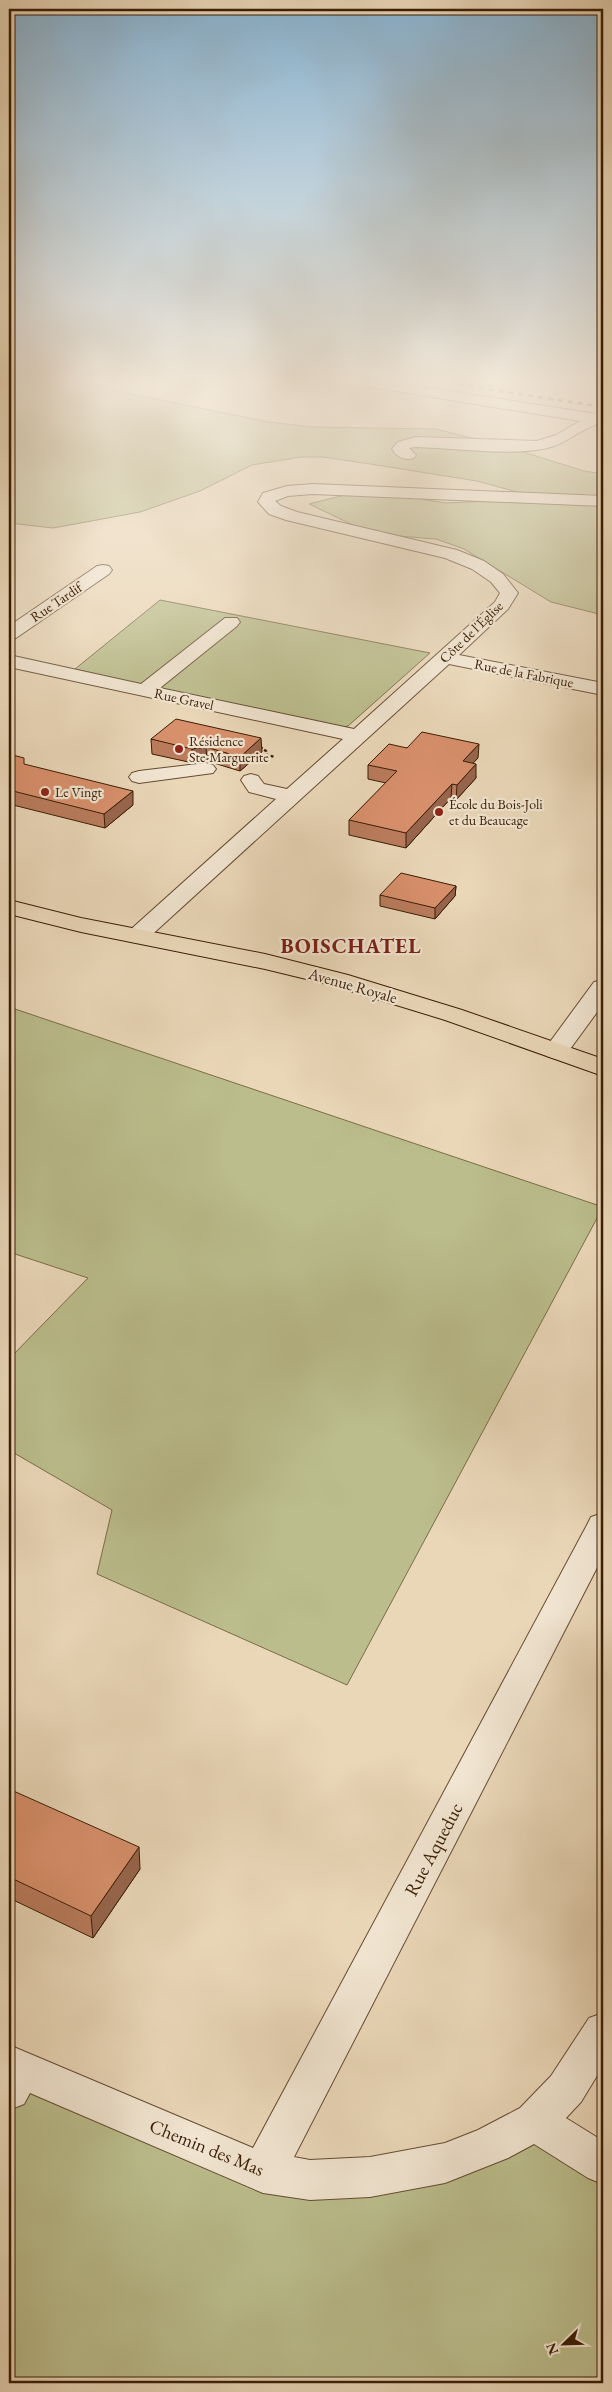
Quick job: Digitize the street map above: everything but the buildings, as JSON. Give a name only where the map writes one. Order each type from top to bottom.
[{"type":"main road","name":"Avenue Royale","points":[[9,907],[52,920],[300,970],[379,991],[603,1068]]},
{"type":"street","name":"Côte de l'Église","points":[[137,936],[445,658],[506,599],[509,593],[497,578],[478,565],[451,554],[292,516],[275,510],[266,502],[269,496],[273,495]]},
{"type":"street","name":"Côte de l'Église","points":[[449,495],[603,501]]},
{"type":"street","name":"Rue Tardif","points":[[9,634],[103,570]]},
{"type":"street","points":[[145,690],[231,622]]},
{"type":"street","name":"Rue de la Fabrique","points":[[445,658],[603,689]]},
{"type":"street","name":"Rue Gravel","points":[[9,661],[358,736]]},
{"type":"street","points":[[139,777],[206,770]]},
{"type":"street","points":[[251,780],[256,788],[292,797]]},
{"type":"street","points":[[556,1051],[603,987]]},
{"type":"street","name":"Rue Aqueduc","points":[[263,2172],[603,1524]]},
{"type":"street","name":"Chemin des Mas","points":[[13,2075],[263,2172],[310,2180],[370,2177],[445,2163],[493,2144],[535,2122],[566,2089],[603,2031]]},
{"type":"street","points":[[535,2122],[603,2164]]},
{"type":"path","points":[[252,745],[266,751],[267,755],[275,757]]},
{"type":"green space","points":[[9,495],[190,495],[140,512],[53,528],[9,523]]},
{"type":"green space","points":[[346,495],[393,495],[446,503],[487,501],[515,495],[603,495],[603,615],[551,602],[464,549],[436,539],[372,534],[309,504]]},
{"type":"green space","points":[[160,600],[430,653],[348,726],[331,729],[75,669]]},
{"type":"green space","points":[[15,1009],[603,1207],[347,1685],[97,1574],[112,1510],[9,1450],[9,1359],[88,1278],[9,1252],[9,1011]]},
{"type":"green space","points":[[9,2064],[263,2173],[310,2180],[535,2122],[603,2164],[603,2383],[9,2383]]},
{"type":"place","name":"Résidence Ste-Marguerite","points":[[179,749]]},
{"type":"place","name":"Le Vingt","points":[[45,792]]},
{"type":"place","name":"École du Bois-Joli et du Beaucage","points":[[439,812]]},
{"type":"district","name":"BOISCHATEL","points":[[351,946]]}]
